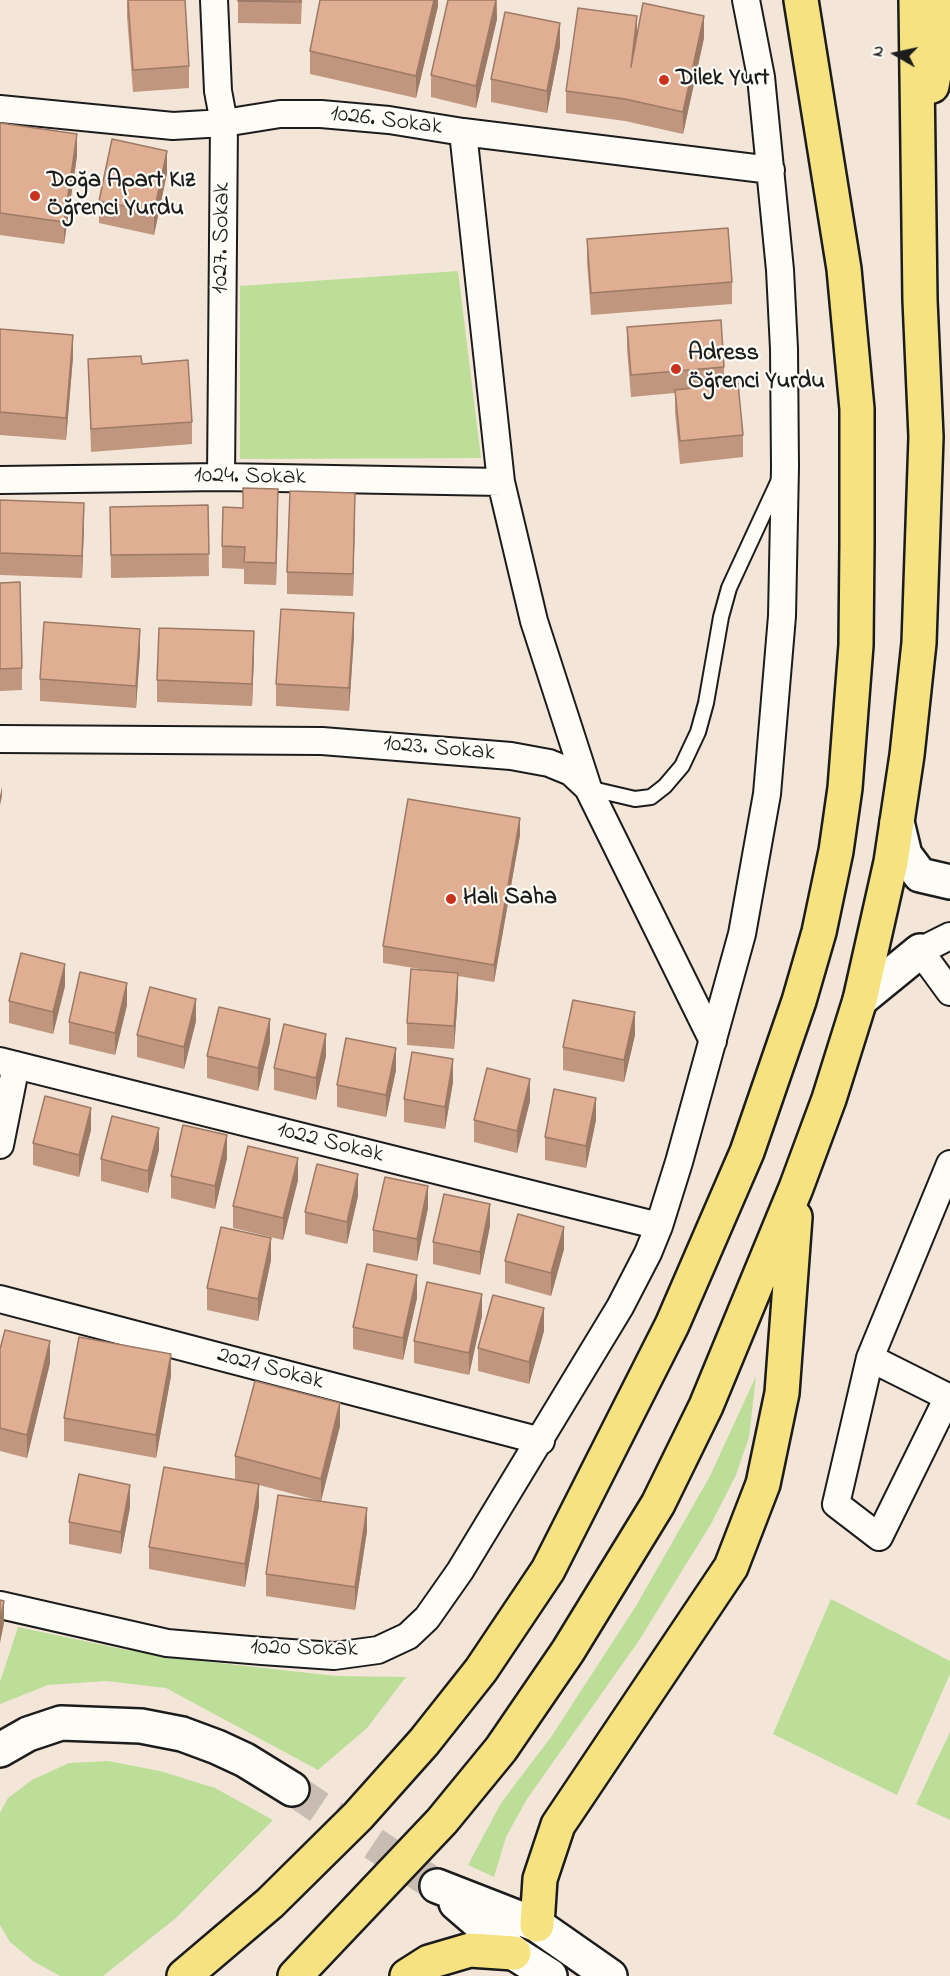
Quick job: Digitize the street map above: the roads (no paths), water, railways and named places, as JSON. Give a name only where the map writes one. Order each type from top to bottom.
[{"type":"highway","points":[[184,1976],[270,1903],[358,1816],[482,1670],[548,1570],[672,1325],[747,1152],[799,1001],[821,920],[845,788],[856,645],[857,544],[857,409],[844,269],[801,0]]},
{"type":"highway","points":[[295,1976],[442,1821],[501,1749],[568,1651],[657,1504],[701,1416],[796,1188],[829,1099],[860,1000],[891,862],[919,643],[926,437],[916,0]]},
{"type":"highway","points":[[918,165],[948,0]]},
{"type":"highway","points":[[537,1925],[540,1880],[558,1825],[731,1567],[763,1484],[782,1393],[796,1188]]},
{"type":"highway","points":[[407,1976],[429,1962],[470,1950],[514,1953]]},
{"type":"main road","points":[[897,822],[905,855],[920,874],[950,882]]},
{"type":"main road","points":[[860,1000],[920,951]]},
{"type":"main road","points":[[0,1750],[28,1734],[61,1723],[141,1726],[182,1734],[217,1747],[245,1760],[292,1789]]},
{"type":"main road","points":[[550,1976],[514,1953],[437,1886],[537,1925],[610,1976]]},
{"type":"main road","points":[[514,1953],[537,1925]]},
{"type":"street","name":"1027. Sokak","points":[[214,0],[218,91],[224,123],[221,477]]},
{"type":"street","name":"1020 Sokak","points":[[0,1605],[167,1643],[333,1656],[378,1650],[408,1636],[427,1618],[460,1570],[541,1441],[620,1307],[659,1226],[742,934],[767,794],[782,616],[785,467],[784,349],[771,170],[761,77],[746,0]]},
{"type":"street","name":"1026. Sokak","points":[[0,109],[173,126],[224,123],[280,114],[321,114],[389,120],[463,132],[771,170]]},
{"type":"street","points":[[463,132],[501,482],[534,621],[588,788]]},
{"type":"street","name":"1024. Sokak","points":[[0,480],[221,477],[501,482]]},
{"type":"street","name":"1023. Sokak","points":[[0,739],[322,741],[511,756],[549,763],[571,772],[588,788],[713,1041]]},
{"type":"street","points":[[950,936],[920,951],[950,993]]},
{"type":"street","points":[[0,1145],[8,1063]]},
{"type":"street","name":"1022 Sokak","points":[[8,1063],[659,1226]]},
{"type":"street","points":[[870,1358],[948,1397],[879,1537],[836,1504],[870,1358],[950,1164]]},
{"type":"street","name":"2021 Sokak","points":[[0,1299],[541,1441]]},
{"type":"lane","points":[[588,788],[635,799],[651,796],[665,786],[682,766],[698,732],[729,588],[785,467]]},
{"type":"tunnel","points":[[292,1789],[437,1886]]},
{"type":"place","name":"Dilek Yurt","points":[[664,80]]},
{"type":"place","name":"Doğa Apart Kız Öğrenci Yurdu","points":[[35,196]]},
{"type":"place","name":"Adress Öğrenci Yurdu","points":[[676,369]]},
{"type":"place","name":"Halı Saha","points":[[451,899]]}]
